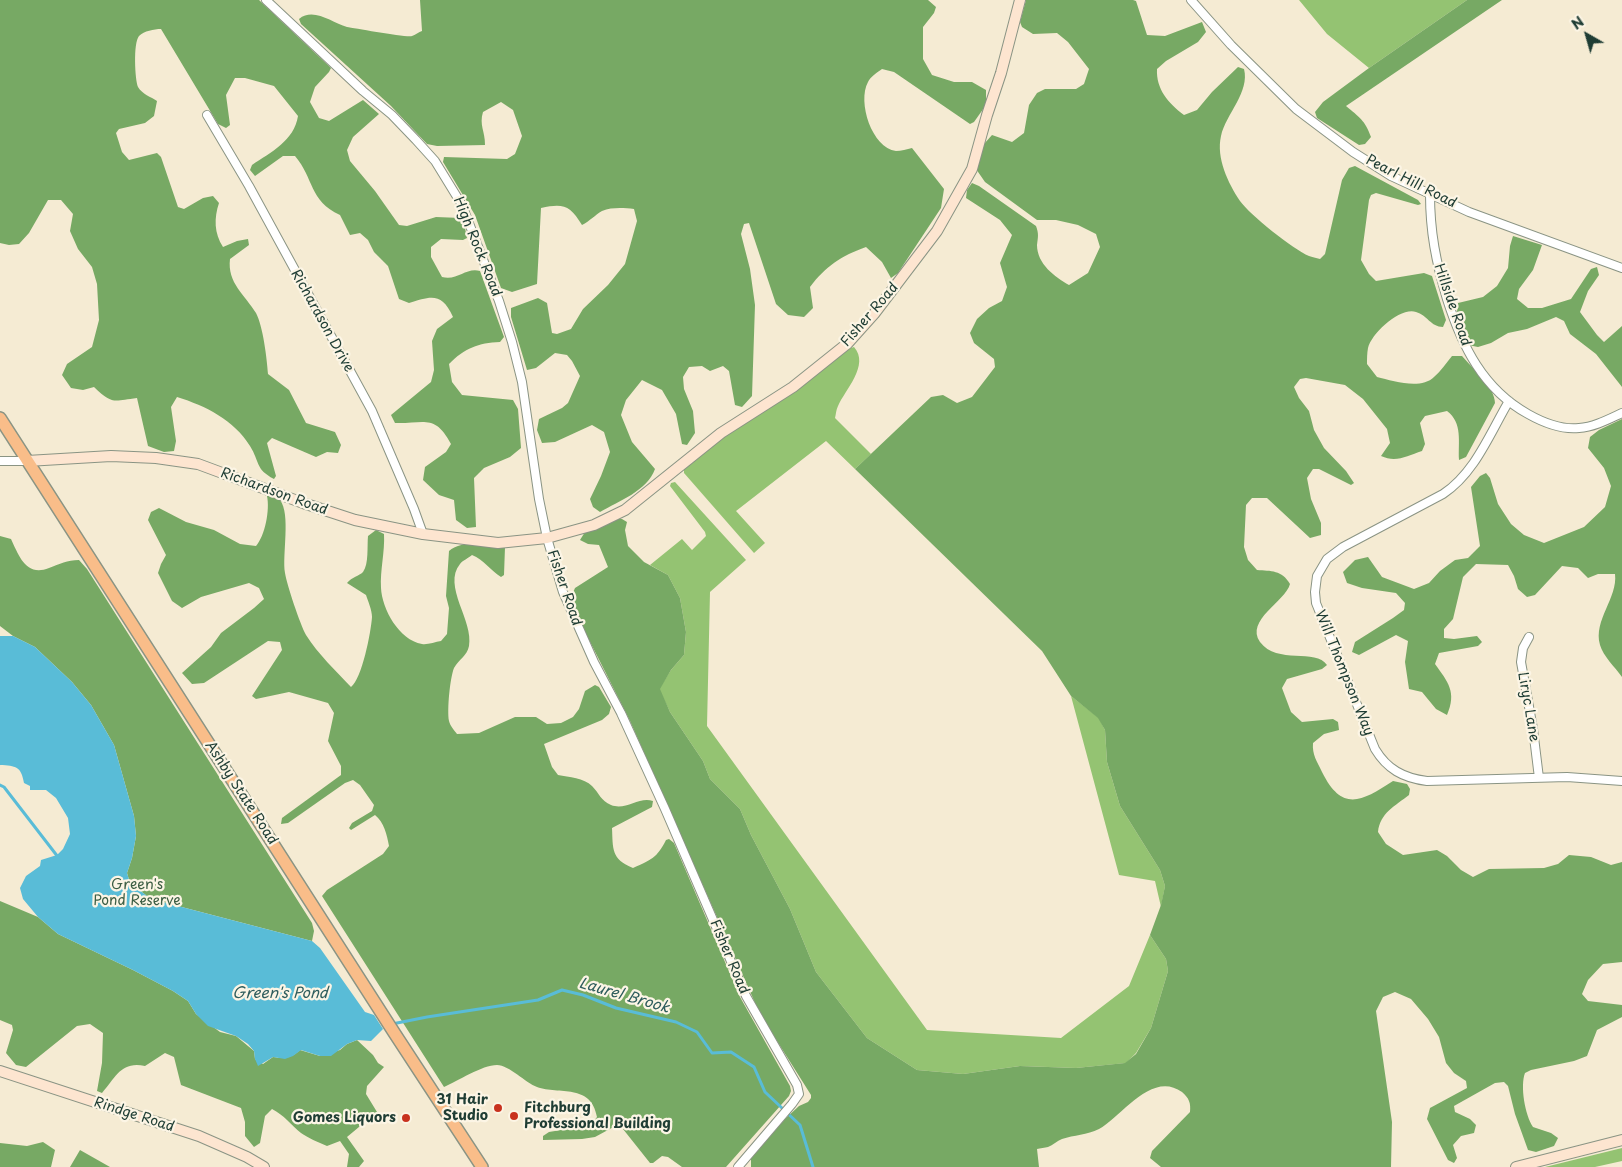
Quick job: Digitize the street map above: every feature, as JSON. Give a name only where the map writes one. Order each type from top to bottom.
[{"type":"main road","name":"Ashby State Road","points":[[0,418],[482,1167]]},
{"type":"street","name":"High Rock Road","points":[[266,0],[363,91],[392,115],[416,140],[434,161],[462,205],[499,301],[514,350],[522,382],[533,468],[547,538]]},
{"type":"street","name":"Fisher Road","points":[[738,1167],[792,1104],[799,1094],[797,1085],[746,996],[665,809],[621,713],[576,623],[547,538],[594,525],[625,510],[721,433],[793,387],[818,368],[848,343],[874,314],[937,231],[972,169],[987,115],[1002,73],[1020,0]]},
{"type":"street","name":"Pearl Hill Road","points":[[1190,0],[1296,109],[1353,152],[1392,176],[1469,212],[1622,268]]},
{"type":"street","name":"Richardson Drive","points":[[207,116],[249,186],[372,411],[423,534]]},
{"type":"street","name":"Hillside Road","points":[[1430,194],[1433,248],[1456,327],[1473,362],[1489,382],[1509,401],[1534,418],[1564,428],[1588,427],[1622,414]]},
{"type":"street","name":"Will Thompson Way","points":[[1509,401],[1464,477],[1443,494],[1332,554],[1322,565],[1317,576],[1315,597],[1375,749],[1389,767],[1402,775],[1427,781],[1539,778],[1588,778],[1622,781]]},
{"type":"street","name":"Richardson Road","points":[[0,462],[111,456],[156,458],[198,464],[355,520],[423,534],[498,543],[547,538]]},
{"type":"street","name":"Liryc Lane","points":[[1529,637],[1523,648],[1520,662],[1533,728],[1539,778]]},
{"type":"street","name":"Rindge Road","points":[[0,1071],[199,1136],[247,1157],[264,1167]]},
{"type":"street","points":[[1516,1167],[1622,1140]]},
{"type":"green space","points":[[0,0],[259,0],[331,68],[315,87],[310,102],[319,118],[329,121],[363,100],[379,114],[353,137],[347,150],[350,161],[375,191],[399,225],[407,226],[436,217],[461,218],[467,238],[463,240],[441,239],[431,247],[431,257],[442,277],[448,278],[470,271],[480,271],[504,337],[500,342],[472,347],[449,364],[452,382],[462,395],[513,400],[518,409],[521,448],[510,457],[484,468],[474,478],[476,527],[467,528],[456,520],[454,500],[439,495],[423,480],[425,467],[446,452],[451,444],[445,434],[434,424],[428,422],[395,423],[391,415],[431,382],[434,370],[432,341],[437,329],[453,317],[449,309],[445,303],[435,298],[409,303],[399,299],[388,266],[374,252],[368,240],[360,233],[350,235],[340,215],[330,209],[317,196],[295,156],[283,156],[255,176],[250,170],[252,165],[287,139],[296,125],[298,116],[274,86],[245,78],[235,78],[226,95],[230,125],[226,128],[218,124],[161,29],[155,29],[139,36],[135,53],[138,87],[157,101],[154,116],[145,123],[119,129],[116,133],[122,152],[129,160],[157,153],[161,157],[178,207],[184,209],[203,198],[213,196],[219,203],[216,225],[223,247],[248,239],[249,245],[230,259],[231,275],[256,313],[261,326],[268,374],[289,390],[306,423],[335,432],[341,445],[338,453],[327,452],[316,457],[272,438],[267,443],[276,476],[274,479],[264,472],[250,446],[228,421],[198,405],[177,397],[171,407],[176,441],[174,451],[164,452],[148,446],[137,398],[118,401],[105,397],[94,387],[83,390],[71,388],[62,375],[67,364],[92,347],[99,320],[97,284],[92,267],[78,249],[70,231],[73,214],[61,200],[48,200],[29,233],[19,244],[9,245],[0,243]]},
{"type":"green space","points":[[420,0],[928,0],[936,7],[934,13],[923,27],[923,59],[932,75],[954,82],[972,82],[986,90],[986,105],[974,122],[970,124],[894,72],[882,69],[870,78],[865,91],[864,101],[869,123],[874,133],[887,148],[896,151],[912,148],[944,189],[941,208],[898,273],[891,278],[882,262],[866,247],[849,254],[828,267],[810,287],[813,308],[804,317],[788,315],[776,304],[749,223],[744,224],[741,234],[750,269],[755,305],[752,396],[742,407],[735,405],[729,371],[723,366],[710,371],[702,366],[689,367],[683,377],[684,389],[693,411],[695,433],[687,445],[682,444],[676,414],[662,390],[642,380],[626,400],[621,415],[632,442],[655,469],[651,477],[639,489],[600,512],[593,507],[590,499],[610,452],[604,432],[592,425],[555,442],[542,443],[537,430],[539,419],[568,403],[580,376],[567,355],[555,353],[536,368],[527,370],[511,317],[511,308],[538,298],[547,303],[552,333],[557,334],[571,329],[583,309],[608,285],[625,264],[637,221],[634,209],[618,208],[602,211],[582,225],[574,213],[565,207],[541,208],[537,284],[512,292],[501,288],[475,215],[443,162],[444,157],[507,159],[515,154],[522,136],[513,110],[501,102],[483,112],[482,121],[485,145],[437,146],[427,144],[391,106],[301,24],[299,19],[305,16],[317,15],[347,27],[412,36],[422,31]]},
{"type":"green space","points":[[1026,0],[1133,0],[1136,1],[1147,35],[1165,36],[1202,22],[1206,32],[1198,42],[1166,61],[1157,69],[1161,89],[1173,106],[1184,115],[1197,110],[1212,92],[1238,67],[1244,69],[1245,78],[1241,95],[1221,136],[1220,153],[1224,170],[1245,207],[1262,223],[1309,256],[1320,259],[1325,254],[1342,180],[1349,168],[1355,166],[1418,200],[1421,204],[1418,205],[1376,193],[1371,195],[1361,260],[1369,274],[1376,281],[1424,273],[1432,276],[1446,320],[1443,327],[1435,325],[1416,312],[1402,313],[1388,322],[1375,335],[1368,350],[1367,364],[1377,377],[1414,384],[1428,381],[1434,377],[1452,356],[1462,356],[1487,384],[1495,403],[1466,457],[1459,460],[1458,427],[1447,411],[1425,416],[1420,423],[1425,444],[1422,451],[1392,459],[1381,456],[1390,443],[1387,429],[1363,399],[1345,385],[1306,378],[1300,379],[1294,387],[1299,398],[1309,411],[1314,430],[1324,448],[1346,471],[1354,483],[1351,485],[1319,469],[1313,469],[1307,478],[1311,499],[1321,523],[1321,535],[1310,538],[1267,498],[1252,498],[1246,505],[1244,547],[1248,560],[1257,570],[1280,574],[1290,584],[1287,591],[1258,626],[1257,634],[1260,642],[1267,649],[1276,653],[1314,657],[1322,660],[1327,665],[1322,669],[1287,679],[1282,688],[1291,712],[1302,722],[1333,719],[1338,722],[1339,730],[1324,734],[1313,743],[1315,758],[1329,785],[1345,798],[1353,799],[1371,794],[1393,781],[1407,784],[1410,789],[1409,795],[1389,810],[1379,825],[1378,832],[1386,844],[1403,855],[1437,850],[1447,856],[1461,870],[1473,877],[1489,869],[1544,868],[1558,864],[1569,855],[1591,857],[1611,865],[1622,862],[1622,962],[1603,964],[1588,980],[1582,994],[1588,1001],[1622,1005],[1622,1017],[1597,1030],[1587,1056],[1525,1073],[1523,1085],[1524,1100],[1530,1122],[1533,1127],[1551,1133],[1558,1138],[1554,1146],[1536,1152],[1528,1150],[1515,1114],[1508,1086],[1504,1082],[1495,1083],[1454,1106],[1455,1112],[1470,1119],[1476,1125],[1474,1133],[1461,1136],[1453,1145],[1457,1158],[1454,1163],[1448,1160],[1427,1119],[1430,1108],[1467,1088],[1466,1081],[1454,1073],[1446,1063],[1439,1037],[1428,1019],[1411,999],[1395,992],[1383,997],[1376,1011],[1392,1122],[1391,1167],[1161,1167],[1150,1158],[1152,1151],[1190,1112],[1190,1109],[1189,1101],[1182,1092],[1171,1087],[1160,1087],[1138,1097],[1099,1129],[1090,1133],[1062,1139],[1048,1147],[1037,1149],[1039,1167],[751,1167],[751,1158],[785,1119],[799,1106],[808,1102],[811,1095],[760,1014],[630,721],[573,608],[572,595],[575,588],[608,567],[599,545],[588,544],[580,540],[585,532],[622,519],[627,522],[625,530],[628,546],[644,562],[668,575],[680,598],[686,632],[684,655],[671,670],[660,689],[670,712],[703,761],[710,779],[740,809],[751,835],[790,909],[816,972],[867,1038],[917,1070],[963,1074],[1020,1066],[1076,1068],[1125,1063],[1136,1054],[1151,1028],[1168,971],[1166,959],[1150,935],[1161,905],[1165,886],[1160,870],[1120,806],[1107,762],[1105,730],[1098,718],[1071,696],[1042,651],[855,469],[931,397],[943,395],[957,403],[972,397],[995,367],[994,359],[974,343],[970,333],[977,319],[989,308],[1002,301],[1007,287],[1000,263],[1012,235],[1000,220],[966,198],[967,190],[972,183],[1036,226],[1038,252],[1043,264],[1069,285],[1088,273],[1100,247],[1096,234],[1078,225],[1056,220],[1037,220],[985,182],[976,169],[984,144],[992,135],[1012,142],[1024,133],[1029,105],[1037,93],[1045,89],[1076,89],[1084,84],[1089,69],[1068,42],[1057,33],[1033,34],[1022,27],[1020,22]]},
{"type":"green space","points":[[1299,0],[1467,0],[1369,68],[1327,34]]},
{"type":"green space","points":[[1467,0],[1502,0],[1346,106],[1361,119],[1371,137],[1365,144],[1359,145],[1317,118],[1315,112],[1323,102]]},
{"type":"green space","points":[[1513,236],[1542,245],[1533,270],[1519,289],[1517,299],[1528,308],[1542,308],[1571,299],[1591,269],[1597,267],[1599,275],[1588,291],[1580,312],[1604,342],[1622,326],[1622,387],[1596,354],[1570,334],[1564,321],[1556,317],[1527,329],[1508,333],[1491,343],[1478,347],[1468,345],[1457,312],[1458,303],[1483,297],[1497,286],[1508,268]]},
{"type":"green space","points":[[854,347],[858,354],[858,369],[836,410],[835,418],[871,454],[855,469],[826,441],[736,511],[765,543],[754,553],[684,473],[684,469],[702,452],[845,350]]},
{"type":"green space","points":[[1622,419],[1622,677],[1604,653],[1600,645],[1599,636],[1602,618],[1613,592],[1615,574],[1598,574],[1588,578],[1578,568],[1562,566],[1535,595],[1527,597],[1518,589],[1508,565],[1476,564],[1463,577],[1453,619],[1444,629],[1444,638],[1454,639],[1477,636],[1482,642],[1478,646],[1439,653],[1435,664],[1447,682],[1451,694],[1447,715],[1436,709],[1422,692],[1409,689],[1405,662],[1408,641],[1396,635],[1359,655],[1352,652],[1355,642],[1404,610],[1405,603],[1396,593],[1362,588],[1347,583],[1343,572],[1355,560],[1368,557],[1382,577],[1414,589],[1429,583],[1440,571],[1455,560],[1468,558],[1480,546],[1471,487],[1480,476],[1486,473],[1490,478],[1498,504],[1511,524],[1524,535],[1544,543],[1584,527],[1605,507],[1611,486],[1604,468],[1588,448],[1590,437],[1599,430]]},
{"type":"green space","points":[[675,482],[746,560],[710,592],[707,726],[927,1030],[1061,1038],[1129,986],[1150,935],[1166,959],[1168,971],[1151,1028],[1136,1053],[1126,1063],[1076,1068],[1020,1066],[963,1074],[917,1070],[867,1038],[816,972],[790,909],[751,835],[740,809],[710,779],[703,761],[670,712],[659,689],[671,670],[684,655],[686,632],[680,598],[668,575],[650,565],[682,539],[692,550],[706,536],[705,532],[670,486],[671,483]]},
{"type":"green space","points":[[271,494],[280,500],[283,506],[286,525],[285,573],[303,630],[316,649],[351,687],[359,675],[362,665],[368,644],[372,617],[366,595],[347,583],[365,569],[368,536],[376,530],[384,534],[381,588],[388,614],[406,637],[424,644],[441,641],[447,634],[449,608],[446,596],[449,551],[455,547],[468,544],[505,547],[504,575],[501,577],[472,555],[460,564],[455,573],[456,593],[467,626],[469,646],[467,652],[454,668],[450,686],[448,716],[451,727],[457,734],[479,733],[515,717],[536,717],[547,724],[561,723],[573,717],[579,709],[585,691],[595,685],[599,687],[611,707],[609,714],[602,720],[544,744],[552,767],[558,775],[576,778],[589,783],[602,799],[611,805],[622,806],[643,800],[653,801],[652,807],[612,828],[613,848],[617,857],[633,868],[653,858],[660,851],[666,840],[669,839],[674,843],[740,997],[790,1086],[789,1096],[726,1167],[682,1167],[668,1157],[662,1156],[653,1163],[650,1163],[619,1124],[595,1137],[543,1140],[543,1136],[549,1132],[591,1125],[597,1117],[594,1106],[588,1099],[573,1092],[537,1087],[502,1066],[497,1065],[484,1068],[444,1087],[322,896],[327,890],[383,854],[389,846],[383,825],[375,815],[351,830],[349,828],[352,823],[372,811],[374,805],[360,785],[353,780],[345,783],[288,823],[281,824],[282,818],[341,775],[341,766],[328,741],[334,713],[328,703],[289,692],[256,699],[252,696],[282,650],[280,642],[268,641],[204,683],[192,684],[182,673],[211,647],[221,633],[264,599],[259,588],[249,583],[201,597],[182,608],[172,601],[158,573],[166,555],[148,520],[151,512],[159,508],[186,522],[214,530],[240,544],[256,546],[262,536],[266,522],[267,496]]},
{"type":"green space","points":[[0,536],[11,539],[20,558],[34,570],[49,568],[67,561],[79,560],[87,569],[312,923],[314,931],[312,941],[151,899],[130,883],[127,873],[136,836],[134,816],[114,745],[91,705],[72,682],[35,647],[13,636],[0,626]]},
{"type":"green space","points":[[1071,696],[1099,718],[1105,730],[1107,762],[1120,806],[1160,870],[1165,886],[1161,907],[1155,881],[1119,875]]},
{"type":"green space","points":[[0,901],[38,917],[58,934],[173,991],[188,1001],[196,1014],[220,1032],[236,1036],[254,1051],[255,1059],[263,1064],[273,1057],[288,1057],[300,1050],[320,1056],[340,1050],[347,1044],[357,1040],[384,1067],[367,1086],[366,1094],[377,1112],[347,1137],[364,1161],[359,1167],[347,1167],[349,1154],[340,1141],[327,1146],[313,1140],[301,1133],[272,1109],[265,1116],[260,1143],[254,1147],[245,1136],[245,1122],[241,1108],[181,1085],[174,1057],[165,1053],[145,1066],[137,1065],[125,1068],[115,1076],[102,1093],[97,1091],[102,1063],[103,1033],[90,1024],[77,1026],[26,1067],[16,1065],[6,1053],[13,1030],[12,1025],[0,1020]]},
{"type":"green space","points":[[43,1142],[55,1150],[51,1167],[0,1167],[0,1143],[27,1146]]},
{"type":"green space","points":[[1622,1148],[1622,1161],[1595,1167],[1545,1167]]},
{"type":"green space","points":[[80,1150],[110,1167],[70,1167]]},
{"type":"water","name":"Green's Pond","points":[[0,636],[13,636],[35,647],[72,682],[91,705],[114,745],[134,816],[136,836],[127,873],[130,883],[151,899],[312,941],[320,948],[365,1012],[374,1015],[383,1029],[371,1041],[357,1040],[347,1044],[331,1056],[320,1056],[301,1050],[285,1059],[273,1057],[258,1066],[254,1051],[248,1044],[236,1036],[208,1026],[196,1014],[188,1001],[133,970],[58,934],[38,917],[23,899],[20,888],[26,876],[40,866],[41,860],[57,855],[63,849],[70,834],[68,818],[56,798],[46,790],[30,790],[30,786],[24,783],[21,773],[17,768],[0,765]]},
{"type":"waterway","points":[[0,785],[4,787],[58,857]]},
{"type":"waterway","name":"Laurel Brook","points":[[392,1024],[538,1000],[562,990],[583,995],[616,1008],[676,1022],[697,1032],[712,1053],[731,1052],[754,1067],[765,1092],[800,1125],[813,1167]]},
{"type":"place","name":"31 Hair Studio","points":[[498,1108]]},
{"type":"place","name":"Fitchburg Professional Building","points":[[514,1116]]},
{"type":"place","name":"Gomes Liquors","points":[[406,1118]]},
{"type":"park label","name":"Green's Pond Reserve","points":[[137,894]]}]
